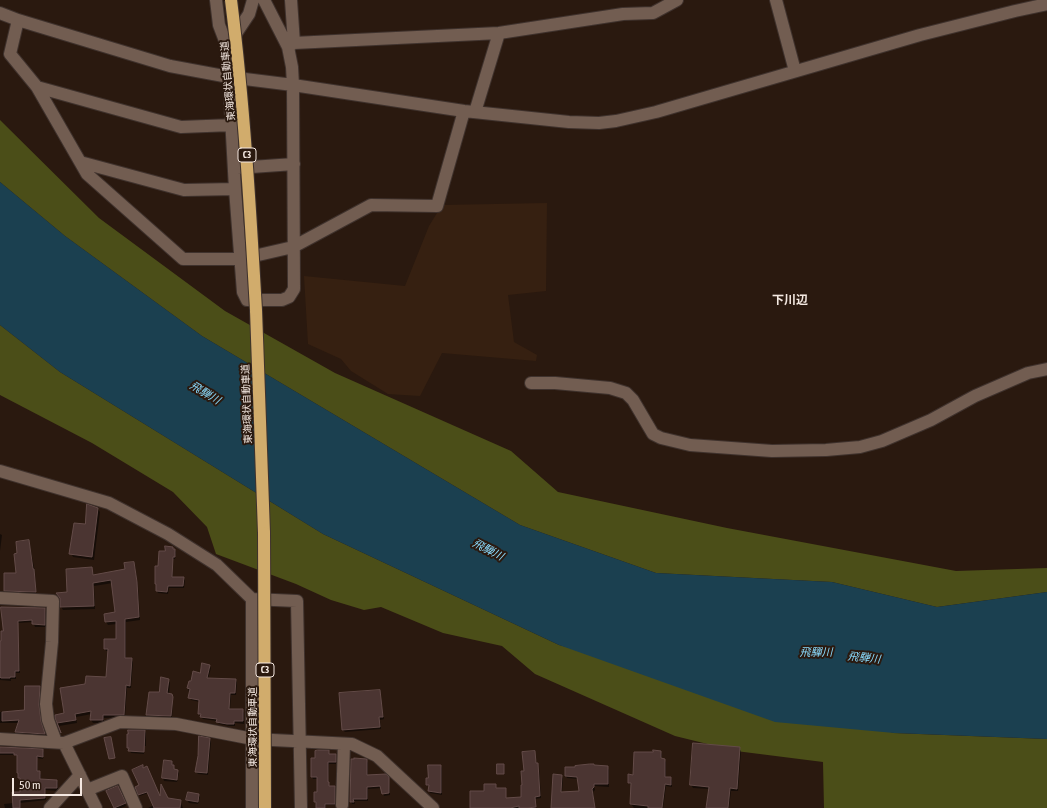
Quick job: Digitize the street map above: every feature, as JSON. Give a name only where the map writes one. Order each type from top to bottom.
[{"type":"highway","name":"東海環状自動車道","points":[[232,0],[240,67],[257,326],[264,542],[265,808]]},
{"type":"street","points":[[216,0],[219,25],[227,46],[235,189],[243,292],[247,300],[282,300],[288,297],[294,290],[294,164],[291,0]]},
{"type":"street","points":[[227,46],[249,14],[253,0]]},
{"type":"street","points":[[264,0],[291,45]]},
{"type":"street","points":[[291,45],[499,33],[624,14],[653,13],[677,0]]},
{"type":"street","points":[[776,0],[795,71]]},
{"type":"street","points":[[0,13],[18,20],[170,66],[229,77],[293,85],[469,112],[569,122],[599,122],[616,121],[656,112],[920,35],[1047,4]]},
{"type":"street","points":[[18,20],[10,54],[37,87],[87,174],[183,259],[241,259],[293,247],[371,204],[437,206],[469,112],[499,33]]},
{"type":"street","points":[[37,87],[181,127],[232,125]]},
{"type":"street","points":[[80,162],[184,190],[235,189]]},
{"type":"street","points":[[234,169],[294,164]]},
{"type":"street","points":[[531,383],[555,383],[610,388],[626,393],[633,400],[653,434],[661,438],[690,445],[772,452],[860,447],[882,441],[931,420],[975,396],[1028,374],[1047,370]]},
{"type":"street","points":[[0,471],[116,507],[168,534],[217,565],[252,600],[297,601],[301,808]]},
{"type":"street","points":[[0,598],[53,601],[52,642],[46,704],[48,720],[60,743],[80,774],[96,808]]},
{"type":"street","points":[[252,600],[252,808]]},
{"type":"street","points":[[0,739],[60,743],[120,722],[176,724],[253,739],[352,744],[377,756],[433,808]]},
{"type":"street","points":[[342,805],[344,744]]},
{"type":"street","points":[[50,808],[80,774]]},
{"type":"street","points":[[87,790],[122,776],[136,808]]},
{"type":"shaded area","points":[[547,203],[546,291],[508,295],[514,342],[537,355],[536,361],[442,353],[420,396],[388,394],[351,371],[341,359],[308,344],[304,276],[405,286],[429,226],[442,205]]},
{"type":"green space","points":[[0,120],[99,218],[225,311],[335,373],[511,451],[558,492],[727,528],[956,571],[1047,568],[1047,592],[937,607],[832,582],[656,573],[520,525],[202,336],[65,236],[0,182]]},
{"type":"green space","points":[[0,325],[60,372],[323,534],[559,645],[894,733],[1047,739],[1047,808],[824,808],[823,762],[736,751],[675,736],[535,674],[502,646],[443,633],[381,607],[364,610],[331,600],[296,584],[216,554],[207,527],[173,492],[92,443],[0,395]]},
{"type":"water","name":"飛驒川","points":[[0,182],[65,236],[202,336],[520,525],[656,573],[832,582],[937,607],[1047,592],[1047,739],[894,733],[775,722],[559,645],[323,534],[60,372],[0,325]]},
{"type":"building","points":[[87,504],[98,508],[92,557],[69,554],[74,523],[85,524]]},
{"type":"building","points":[[29,540],[36,592],[4,591],[4,573],[16,573],[14,554],[17,553],[16,542]]},
{"type":"building","points":[[165,546],[173,547],[173,549],[175,549],[172,577],[184,577],[183,586],[168,586],[167,592],[156,591],[155,584],[155,566],[158,566],[159,551],[165,551]]},
{"type":"building","points":[[134,562],[139,617],[125,619],[125,658],[132,658],[130,686],[126,685],[124,715],[103,715],[103,720],[90,720],[91,711],[75,714],[76,720],[57,723],[55,715],[64,713],[60,688],[85,684],[86,676],[106,677],[108,649],[104,649],[104,639],[116,639],[116,621],[105,622],[104,614],[115,612],[111,580],[93,583],[94,606],[60,607],[60,598],[56,593],[67,592],[66,569],[92,567],[93,575],[125,569],[124,563]]},
{"type":"building","points":[[1,607],[45,608],[45,625],[32,624],[32,620],[18,621],[19,671],[15,671],[15,677],[10,678],[0,677],[0,641],[1,631],[3,631]]},
{"type":"building","points":[[202,663],[210,665],[207,678],[236,679],[235,693],[230,693],[229,709],[243,709],[243,721],[234,721],[234,724],[227,724],[216,722],[217,719],[200,717],[201,714],[198,714],[199,700],[188,698],[190,689],[187,688],[189,681],[191,681],[193,671],[200,673]]},
{"type":"building","points":[[161,677],[169,679],[167,693],[172,694],[173,697],[171,716],[146,715],[149,692],[159,692]]},
{"type":"building","points":[[25,686],[40,686],[39,705],[41,721],[45,734],[15,732],[19,720],[2,721],[2,712],[24,710]]},
{"type":"building","points":[[380,690],[383,717],[379,717],[380,727],[342,730],[339,693]]},
{"type":"building","points":[[128,730],[145,730],[144,752],[128,751]]},
{"type":"building","points":[[199,736],[210,738],[207,773],[195,772],[198,756]]},
{"type":"building","points":[[111,737],[115,758],[109,759],[104,738]]},
{"type":"building","points":[[693,743],[740,747],[737,789],[730,788],[728,808],[706,808],[709,787],[690,785]]},
{"type":"building","points":[[0,747],[43,749],[43,757],[37,756],[37,771],[40,771],[40,779],[57,780],[57,788],[45,788],[45,798],[20,800],[20,808],[13,808],[12,792],[20,792],[20,778],[18,778],[17,773],[17,755],[14,755],[14,753],[0,753]]},
{"type":"building","points":[[329,750],[329,754],[336,754],[336,762],[328,762],[328,782],[329,786],[335,786],[335,804],[325,804],[325,808],[316,808],[316,802],[314,802],[314,792],[317,792],[317,777],[311,777],[311,758],[315,758],[315,751]]},
{"type":"building","points":[[653,750],[661,751],[661,758],[665,759],[665,777],[671,777],[671,785],[665,784],[662,808],[648,808],[648,806],[630,804],[631,783],[628,783],[628,774],[633,775],[634,752],[653,752]]},
{"type":"building","points":[[535,751],[536,763],[538,763],[540,796],[535,797],[536,807],[519,808],[519,806],[510,808],[470,808],[470,791],[484,791],[484,784],[496,784],[496,788],[506,788],[506,798],[521,797],[521,771],[524,771],[522,752]]},
{"type":"building","points":[[351,759],[367,759],[367,775],[386,774],[389,777],[389,793],[382,794],[380,786],[367,787],[367,799],[353,799],[354,802],[350,802]]},
{"type":"building","points":[[164,760],[172,761],[174,769],[178,770],[177,780],[162,778]]},
{"type":"building","points":[[497,764],[504,764],[504,774],[497,774]]},
{"type":"building","points":[[590,764],[608,766],[608,784],[594,784],[592,789],[595,808],[551,808],[553,774],[562,775],[561,792],[579,791],[577,777],[565,776],[565,767]]},
{"type":"building","points":[[143,765],[143,768],[147,766],[160,796],[161,784],[168,798],[181,800],[180,808],[154,808],[147,792],[138,795],[135,787],[139,785],[132,770]]},
{"type":"building","points":[[428,765],[441,765],[441,793],[428,791],[429,785],[426,785],[426,778],[428,778]]},
{"type":"building","points":[[118,786],[126,803],[114,808],[106,791]]},
{"type":"building","points":[[188,792],[199,794],[198,802],[186,800]]},
{"type":"district","name":"下川辺","points":[[790,300]]},
{"type":"water label","name":"飛騨川","points":[[205,393]]},
{"type":"water label","name":"飛騨川","points":[[488,550]]},
{"type":"water label","name":"飛騨川","points":[[864,658]]}]
